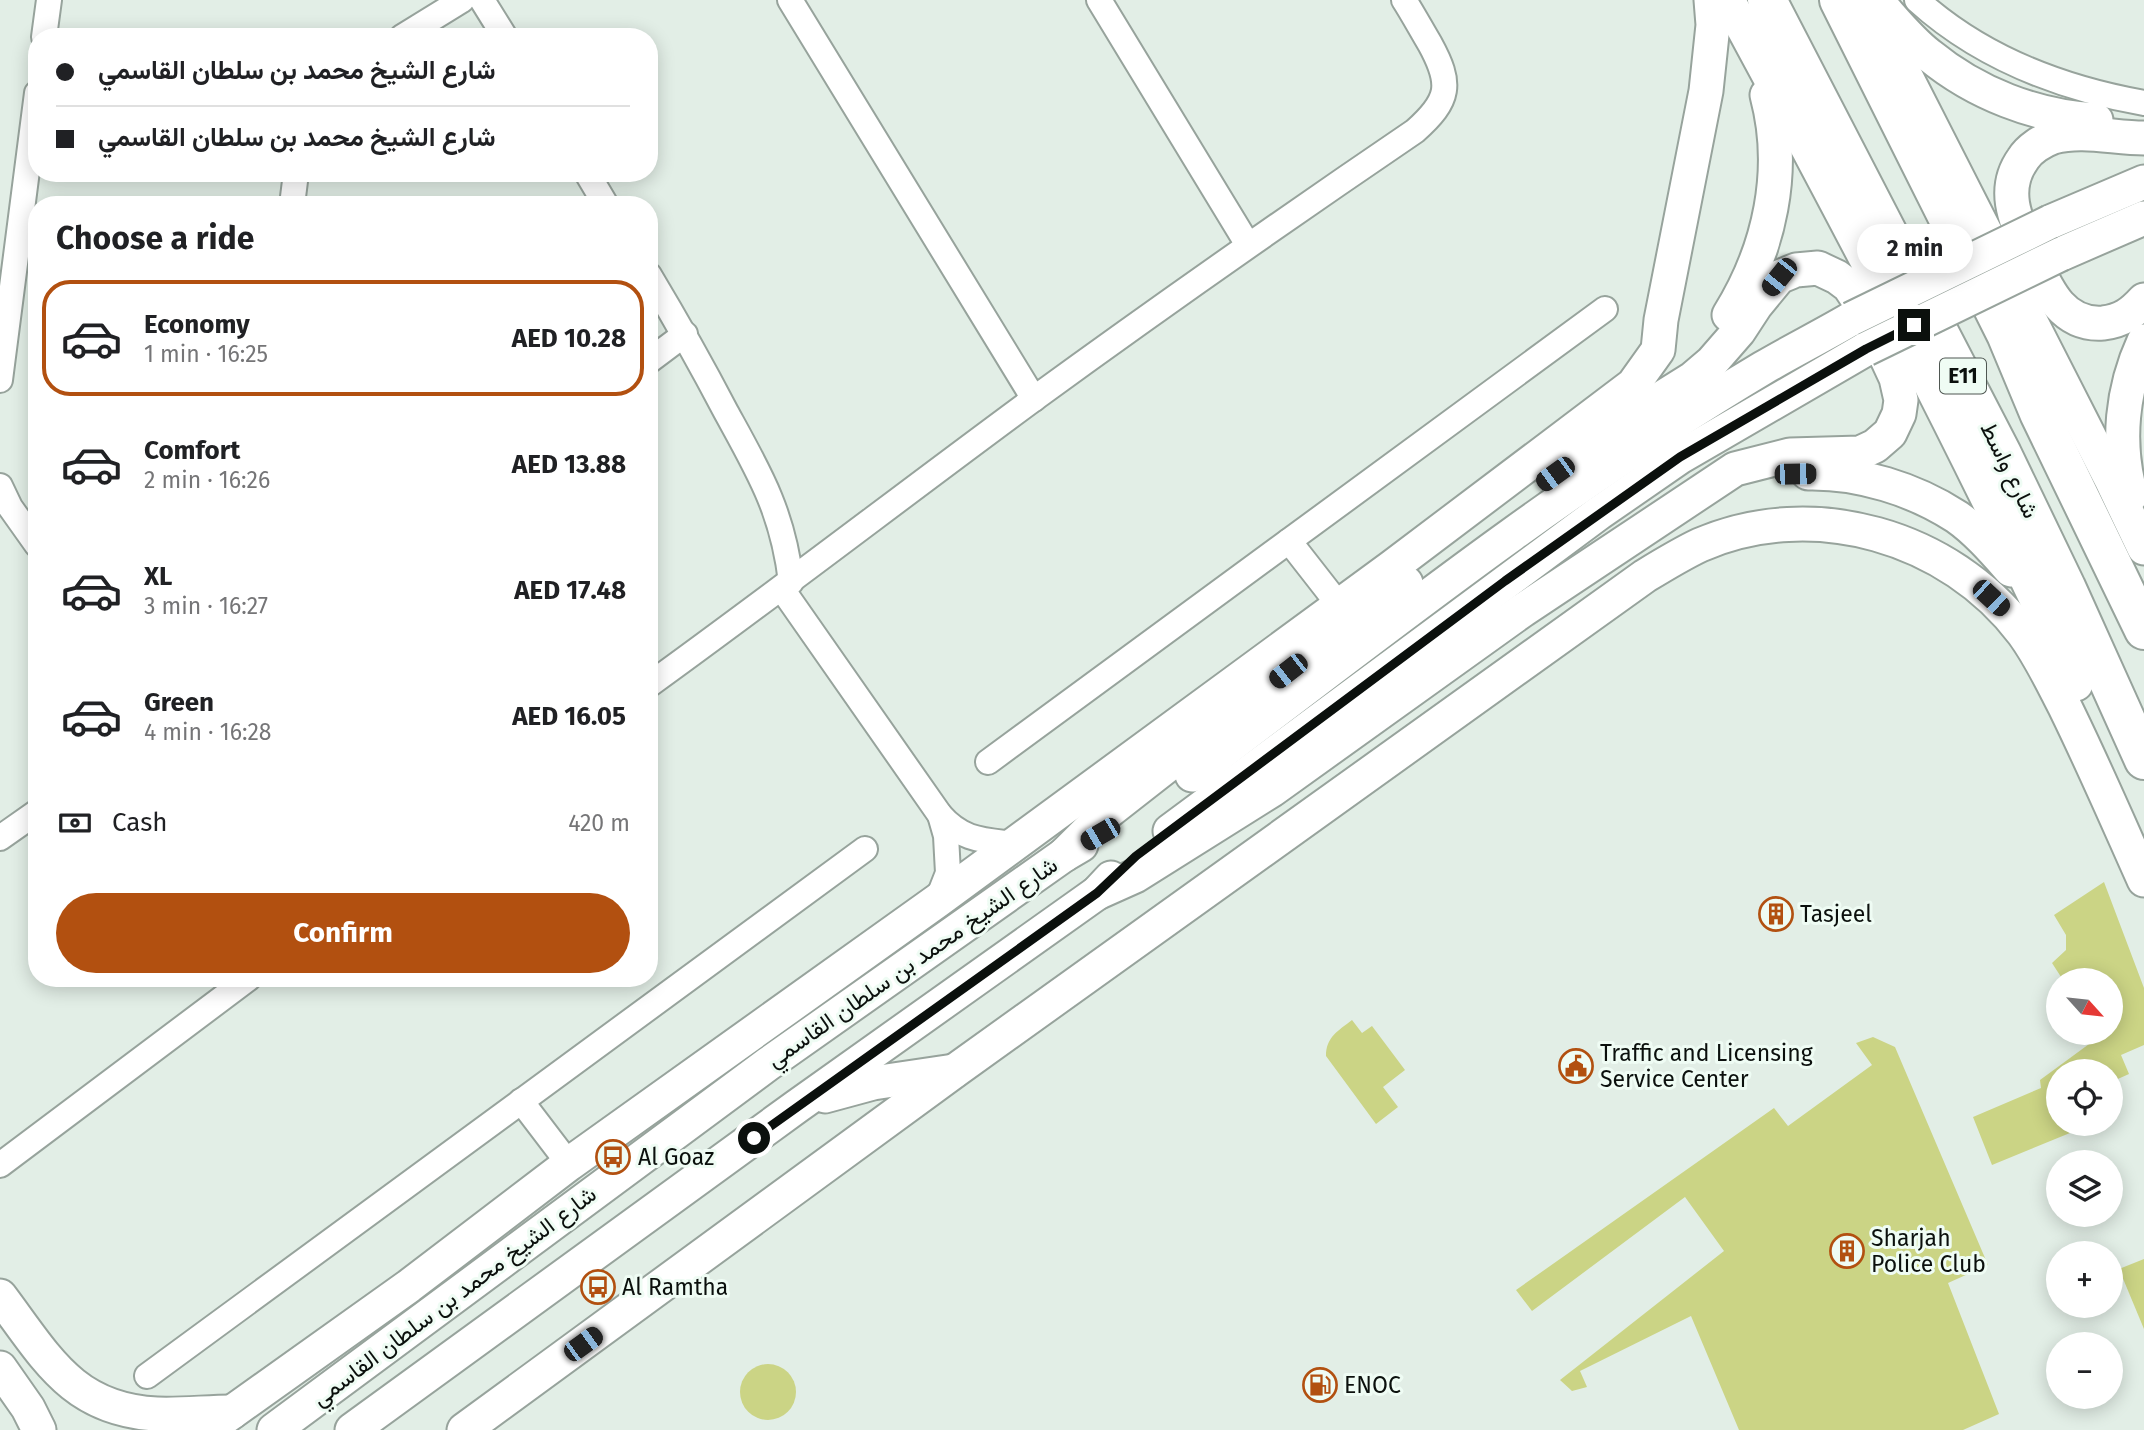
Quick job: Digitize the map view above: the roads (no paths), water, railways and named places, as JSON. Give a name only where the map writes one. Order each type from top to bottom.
[{"type":"highway","name":"شارع واسط","points":[[1767,0],[2002,454],[2144,760]]},
{"type":"highway","name":"E11","points":[[1839,0],[2006,334],[2039,413],[2144,630]]},
{"type":"street","points":[[45,28],[49,0]]},
{"type":"street","points":[[417,28],[462,0]]},
{"type":"street","points":[[482,0],[499,28]]},
{"type":"street","points":[[790,0],[1034,399]]},
{"type":"street","points":[[1099,0],[1248,245]]},
{"type":"street","points":[[658,678],[1034,399],[1248,245],[1415,131],[1440,104],[1445,86],[1444,71],[1405,0]]},
{"type":"street","points":[[0,1296],[63,1377],[116,1419],[153,1414],[219,1421],[409,1286],[569,1164],[937,901],[1615,401],[1633,385],[1658,350],[1661,320],[1706,91],[1713,25],[1711,0]]},
{"type":"street","points":[[1728,0],[1923,369],[2036,598],[2144,880]]},
{"type":"street","points":[[1867,0],[2144,548]]},
{"type":"street","points":[[1875,0],[1928,55],[1982,90],[2007,101],[2061,116],[2088,120],[2144,121]]},
{"type":"street","points":[[1917,0],[1967,39],[2023,68],[2086,90],[2144,103]]},
{"type":"street","points":[[1644,409],[1689,367],[1716,336],[1751,276],[1771,211],[1776,141],[1768,99],[1748,36]]},
{"type":"street","points":[[2144,138],[2070,134],[2051,138],[2026,154],[2012,178],[2011,191],[2019,229],[2047,289],[2069,316],[2091,323],[2117,321],[2131,314],[2144,300]]},
{"type":"street","points":[[0,380],[8,245],[28,140]]},
{"type":"street","name":"شارع الشيخ محمد بن سلطان القاسمي","points":[[274,1430],[768,1063],[1064,855],[1168,793],[1471,564],[1578,487],[1764,367],[1851,320],[2050,222],[2144,182]]},
{"type":"street","name":"شارع الشيخ محمد بن سلطان القاسمي","points":[[352,1430],[796,1107],[1097,893],[1136,856],[1599,513],[1680,457],[1866,349],[2061,254],[2144,218]]},
{"type":"street","points":[[1064,855],[1104,815],[1288,671],[1644,409],[1692,379],[1712,362],[1739,331],[1779,277],[1796,270],[1818,268],[1849,286],[1874,328],[1896,378],[1901,400],[1899,414],[1890,433],[1875,446],[1860,453],[1790,455],[1735,468],[1605,553],[1272,790],[1135,876],[1097,893]]},
{"type":"street","points":[[658,290],[685,334],[769,493],[788,552],[787,585],[952,829],[969,836],[1013,844]]},
{"type":"street","points":[[988,762],[1605,309]]},
{"type":"street","points":[[658,354],[685,334]]},
{"type":"street","points":[[2144,341],[2127,391],[2122,443],[2126,479],[2144,534]]},
{"type":"street","points":[[1709,485],[1770,474],[1818,473],[1880,483],[1913,494],[1958,518],[1995,552],[2036,598]]},
{"type":"street","points":[[0,486],[9,507],[28,533]]},
{"type":"street","points":[[464,1430],[956,1070],[1592,614],[1672,558],[1702,544],[1765,527],[1830,525],[1863,530],[1894,539],[1924,551],[1952,567],[1979,586],[2002,609],[2041,661],[2144,827]]},
{"type":"street","points":[[1289,541],[1339,605]]},
{"type":"street","points":[[1592,614],[1605,553]]},
{"type":"street","points":[[1339,605],[1387,597]]},
{"type":"street","points":[[937,901],[948,873],[946,836],[940,815]]},
{"type":"street","points":[[0,838],[28,818]]},
{"type":"street","points":[[147,1376],[865,849]]},
{"type":"street","points":[[0,1165],[237,987]]},
{"type":"street","points":[[796,1107],[837,1092],[873,1083],[956,1070]]},
{"type":"street","points":[[521,1101],[569,1164]]},
{"type":"street","points":[[409,1286],[444,1270],[518,1247]]},
{"type":"street","points":[[0,1368],[28,1408],[39,1430]]},
{"type":"place","name":"Tasjeel","points":[[1776,914]]},
{"type":"place","name":"Traffic and Licensing Service Center","points":[[1576,1066]]},
{"type":"place","name":"Al Goaz","points":[[613,1157]]},
{"type":"place","name":"Sharjah Police Club","points":[[1847,1251]]},
{"type":"place","name":"Al Ramtha","points":[[598,1287]]},
{"type":"place","name":"ENOC","points":[[1320,1385]]}]
